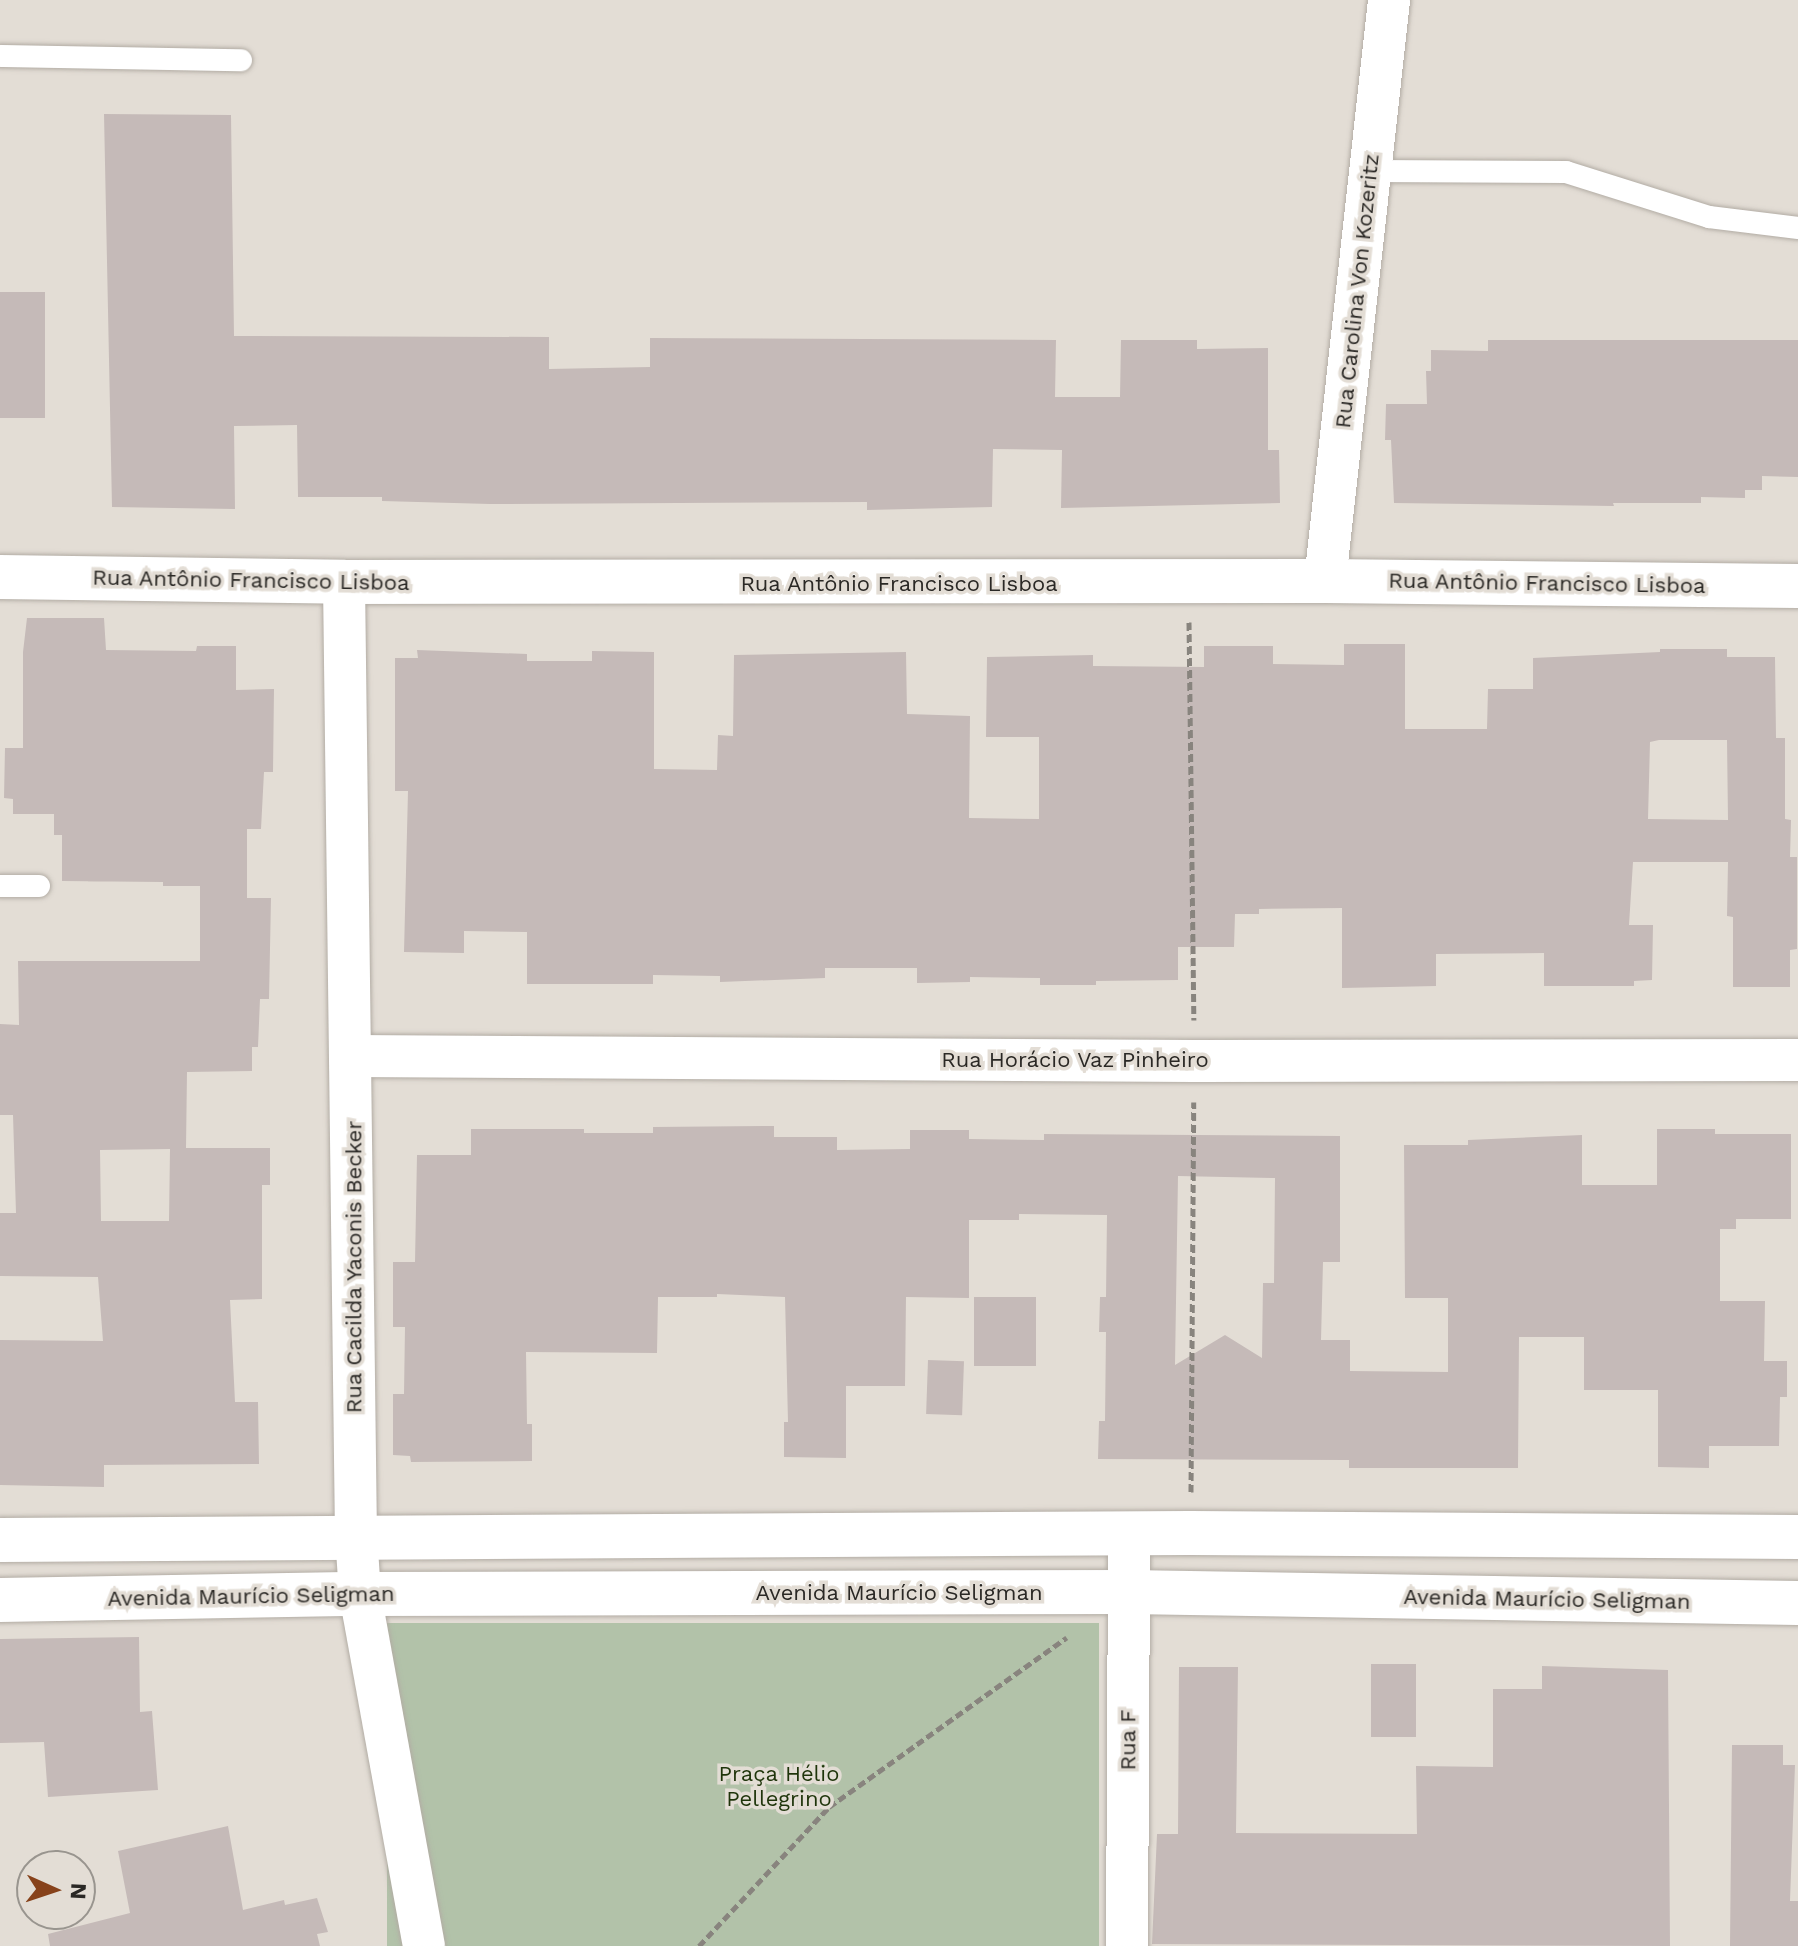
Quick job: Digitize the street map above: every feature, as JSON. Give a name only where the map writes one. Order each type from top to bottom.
[{"type":"main road","name":"Rua Antônio Francisco Lisboa","points":[[0,577],[344,582],[1325,581],[1798,586]]},
{"type":"main road","points":[[0,1540],[356,1535],[1129,1533],[1798,1537]]},
{"type":"main road","name":"Avenida Maurício Seligman","points":[[0,1600],[360,1594],[1129,1592],[1798,1603]]},
{"type":"street","name":"Rua Carolina Von Kozeritz","points":[[1325,581],[1389,0]]},
{"type":"street","name":"Rua Cacilda Yaconis Becker","points":[[344,582],[356,1535],[360,1594],[424,1946]]},
{"type":"street","name":"Rua Horácio Vaz Pinheiro","points":[[352,1056],[1194,1061],[1798,1060]]},
{"type":"street","name":"Rua F","points":[[1127,1946],[1129,1533]]},
{"type":"lane","points":[[0,56],[241,60]]},
{"type":"lane","points":[[1370,171],[1566,172],[1709,217],[1798,228]]},
{"type":"lane","points":[[0,886],[39,886]]},
{"type":"path","points":[[699,1946],[829,1807],[1129,1592]]},
{"type":"green space","name":"Praça Hélio Pellegrino","points":[[387,1623],[1099,1623],[1099,1946],[387,1946]]},
{"type":"building","points":[[104,114],[231,115],[234,336],[549,337],[549,369],[650,367],[650,338],[1056,340],[1055,397],[1120,397],[1121,340],[1197,340],[1197,349],[1268,348],[1268,450],[1279,450],[1280,503],[1061,508],[1062,450],[993,449],[992,507],[867,510],[867,502],[490,504],[382,501],[382,497],[298,497],[297,425],[234,426],[235,509],[112,507]]},
{"type":"building","points":[[0,292],[45,292],[45,418],[0,418]]},
{"type":"building","points":[[1488,340],[1798,340],[1798,477],[1762,476],[1762,490],[1745,490],[1745,498],[1701,497],[1701,503],[1613,503],[1614,506],[1394,503],[1391,440],[1385,440],[1386,404],[1427,404],[1426,371],[1431,371],[1431,350],[1488,351]]},
{"type":"building","points":[[27,618],[104,618],[106,650],[196,651],[197,646],[236,646],[236,690],[274,689],[273,772],[264,772],[261,829],[247,829],[247,898],[271,898],[269,999],[260,999],[258,1047],[252,1047],[252,1071],[187,1072],[186,1148],[270,1148],[270,1185],[262,1185],[262,1299],[230,1300],[235,1402],[258,1402],[259,1464],[104,1465],[104,1487],[0,1485],[0,1340],[103,1341],[98,1277],[0,1276],[0,1213],[16,1213],[13,1115],[0,1115],[0,1024],[19,1025],[18,961],[200,961],[200,886],[163,886],[163,882],[62,881],[62,835],[54,835],[54,814],[13,814],[13,799],[4,798],[5,748],[23,748],[23,652]],"holes":[[[170,1149],[169,1221],[101,1221],[100,1150]]]},
{"type":"building","points":[[1344,644],[1405,644],[1405,729],[1487,729],[1488,689],[1533,689],[1533,658],[1660,652],[1660,649],[1727,649],[1727,657],[1775,657],[1776,738],[1785,738],[1785,819],[1791,820],[1790,857],[1797,857],[1797,949],[1790,950],[1790,987],[1733,987],[1733,917],[1727,916],[1728,862],[1633,862],[1629,925],[1653,925],[1652,980],[1634,981],[1634,986],[1544,986],[1544,953],[1436,954],[1436,986],[1342,988],[1342,908],[1259,909],[1259,914],[1235,914],[1234,947],[1178,947],[1178,980],[1096,981],[1096,985],[1040,985],[1040,978],[970,977],[970,982],[917,983],[917,968],[825,968],[825,978],[720,982],[720,976],[653,975],[653,984],[527,984],[527,932],[464,931],[464,953],[404,952],[408,791],[395,791],[395,658],[418,658],[417,650],[527,654],[527,661],[592,661],[592,651],[654,652],[654,769],[717,770],[718,735],[733,736],[734,655],[906,652],[907,714],[970,716],[969,818],[1039,819],[1039,737],[986,737],[987,657],[1093,655],[1093,666],[1204,667],[1204,646],[1273,646],[1273,664],[1344,665]],"holes":[[[1727,740],[1728,820],[1648,819],[1650,742]]]},
{"type":"building","points":[[774,1126],[774,1137],[837,1137],[837,1150],[910,1149],[910,1130],[969,1130],[969,1139],[1044,1140],[1044,1134],[1340,1136],[1340,1262],[1323,1262],[1321,1340],[1350,1340],[1350,1371],[1448,1372],[1448,1298],[1405,1298],[1404,1145],[1468,1145],[1468,1140],[1582,1135],[1582,1185],[1657,1185],[1657,1129],[1715,1129],[1715,1134],[1791,1134],[1791,1219],[1736,1219],[1736,1229],[1720,1229],[1720,1301],[1765,1301],[1764,1361],[1787,1361],[1787,1397],[1780,1397],[1779,1446],[1709,1446],[1709,1468],[1658,1467],[1658,1390],[1584,1390],[1584,1337],[1519,1337],[1518,1468],[1349,1468],[1349,1460],[1098,1459],[1099,1421],[1105,1421],[1106,1332],[1099,1332],[1100,1297],[1106,1297],[1107,1215],[1019,1214],[1019,1220],[969,1220],[969,1298],[906,1297],[905,1386],[846,1386],[846,1458],[784,1457],[784,1422],[788,1422],[785,1297],[717,1294],[717,1297],[658,1297],[657,1353],[526,1352],[527,1424],[532,1424],[532,1461],[411,1462],[410,1456],[393,1455],[393,1394],[404,1394],[405,1327],[393,1327],[393,1262],[415,1262],[417,1155],[471,1155],[471,1129],[584,1129],[584,1133],[653,1133],[653,1127]],"holes":[[[1178,1176],[1275,1178],[1274,1283],[1263,1283],[1262,1358],[1225,1335],[1175,1365]]]},
{"type":"building","points":[[974,1297],[1036,1297],[1036,1366],[974,1366]]},
{"type":"building","points":[[928,1360],[964,1361],[962,1415],[926,1414]]},
{"type":"building","points":[[139,1637],[140,1712],[152,1711],[158,1790],[48,1797],[44,1742],[0,1743],[0,1639]]},
{"type":"building","points":[[1371,1664],[1416,1664],[1416,1737],[1371,1737]]},
{"type":"building","points":[[1542,1666],[1668,1670],[1670,1946],[1152,1944],[1157,1834],[1178,1834],[1179,1667],[1238,1667],[1236,1833],[1417,1834],[1416,1766],[1493,1767],[1493,1689],[1542,1689]]},
{"type":"building","points":[[1732,1745],[1783,1745],[1783,1765],[1795,1765],[1790,1901],[1798,1901],[1798,1946],[1730,1946]]},
{"type":"building","points":[[228,1826],[243,1910],[284,1900],[285,1905],[317,1898],[328,1932],[317,1934],[320,1946],[50,1946],[48,1934],[64,1930],[96,1930],[96,1922],[130,1913],[118,1851]]}]
